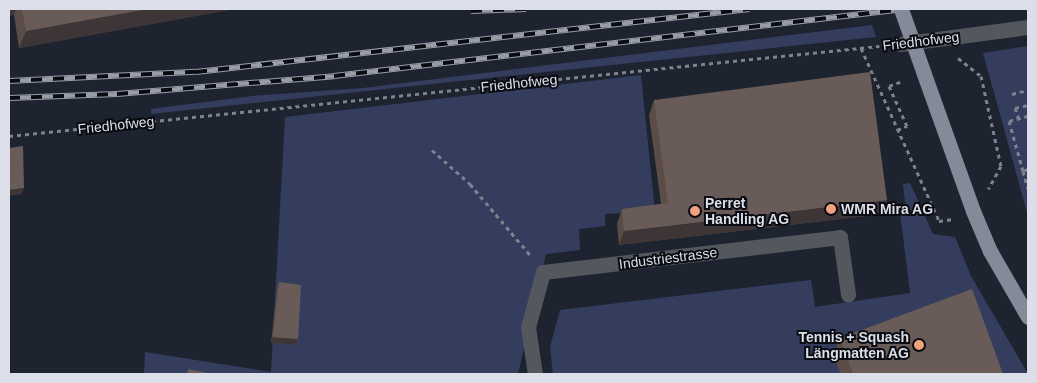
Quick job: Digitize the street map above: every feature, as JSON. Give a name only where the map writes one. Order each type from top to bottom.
[{"type":"main road","points":[[901,9],[971,206],[990,251],[1028,316]]},
{"type":"street","name":"Friedhofweg","points":[[900,44],[1028,27]]},
{"type":"street","name":"Industriestrasse","points":[[543,272],[840,238],[848,294]]},
{"type":"street","points":[[535,374],[528,327],[543,272]]},
{"type":"path","name":"Friedhofweg","points":[[9,136],[900,44]]},
{"type":"path","points":[[861,48],[939,221],[971,206],[986,192],[1001,166],[981,76],[955,56]]},
{"type":"path","points":[[897,130],[907,126],[890,86],[900,82]]},
{"type":"path","points":[[1012,94],[1028,90]]},
{"type":"path","points":[[1019,118],[1016,108],[1028,105]]},
{"type":"path","points":[[1028,116],[1009,121],[1028,189]]},
{"type":"path","points":[[432,150],[470,184],[543,272]]},
{"type":"path","points":[[1023,170],[1028,169]]},
{"type":"shaded area","points":[[872,25],[876,37],[151,114],[151,109],[252,96],[363,88]]},
{"type":"shaded area","points":[[1028,46],[1028,216],[983,53]]},
{"type":"shaded area","points":[[641,75],[655,211],[605,214],[605,226],[579,229],[580,250],[546,254],[518,374],[144,374],[145,352],[271,372],[285,117]]},
{"type":"shaded area","points":[[910,183],[933,234],[955,237],[971,276],[1028,374],[553,374],[550,347],[560,310],[811,280],[815,307],[910,293],[900,212],[906,211],[903,184]]},
{"type":"building","points":[[22,9],[147,9],[26,31]]},
{"type":"building","points":[[870,72],[887,200],[624,231],[622,209],[668,203],[654,100]]},
{"type":"building","points":[[23,146],[24,188],[9,190],[9,148]]},
{"type":"building","points":[[279,282],[301,285],[298,339],[273,337]]},
{"type":"building","name":"Tennis + Squash Längmatten AG","points":[[972,289],[1003,374],[853,374],[840,338]]},
{"type":"building","points":[[188,369],[212,374],[187,374]]},
{"type":"railway","points":[[471,11],[526,9]]},
{"type":"railway","points":[[9,81],[196,72],[749,9]]},
{"type":"railway","points":[[9,98],[117,94],[334,76],[904,9]]},
{"type":"place","name":"WMR Mira AG","points":[[831,209]]},
{"type":"place","name":"Perret Handling AG","points":[[695,211]]},
{"type":"place","name":"Tennis + Squash Längmatten AG","points":[[919,345]]}]
